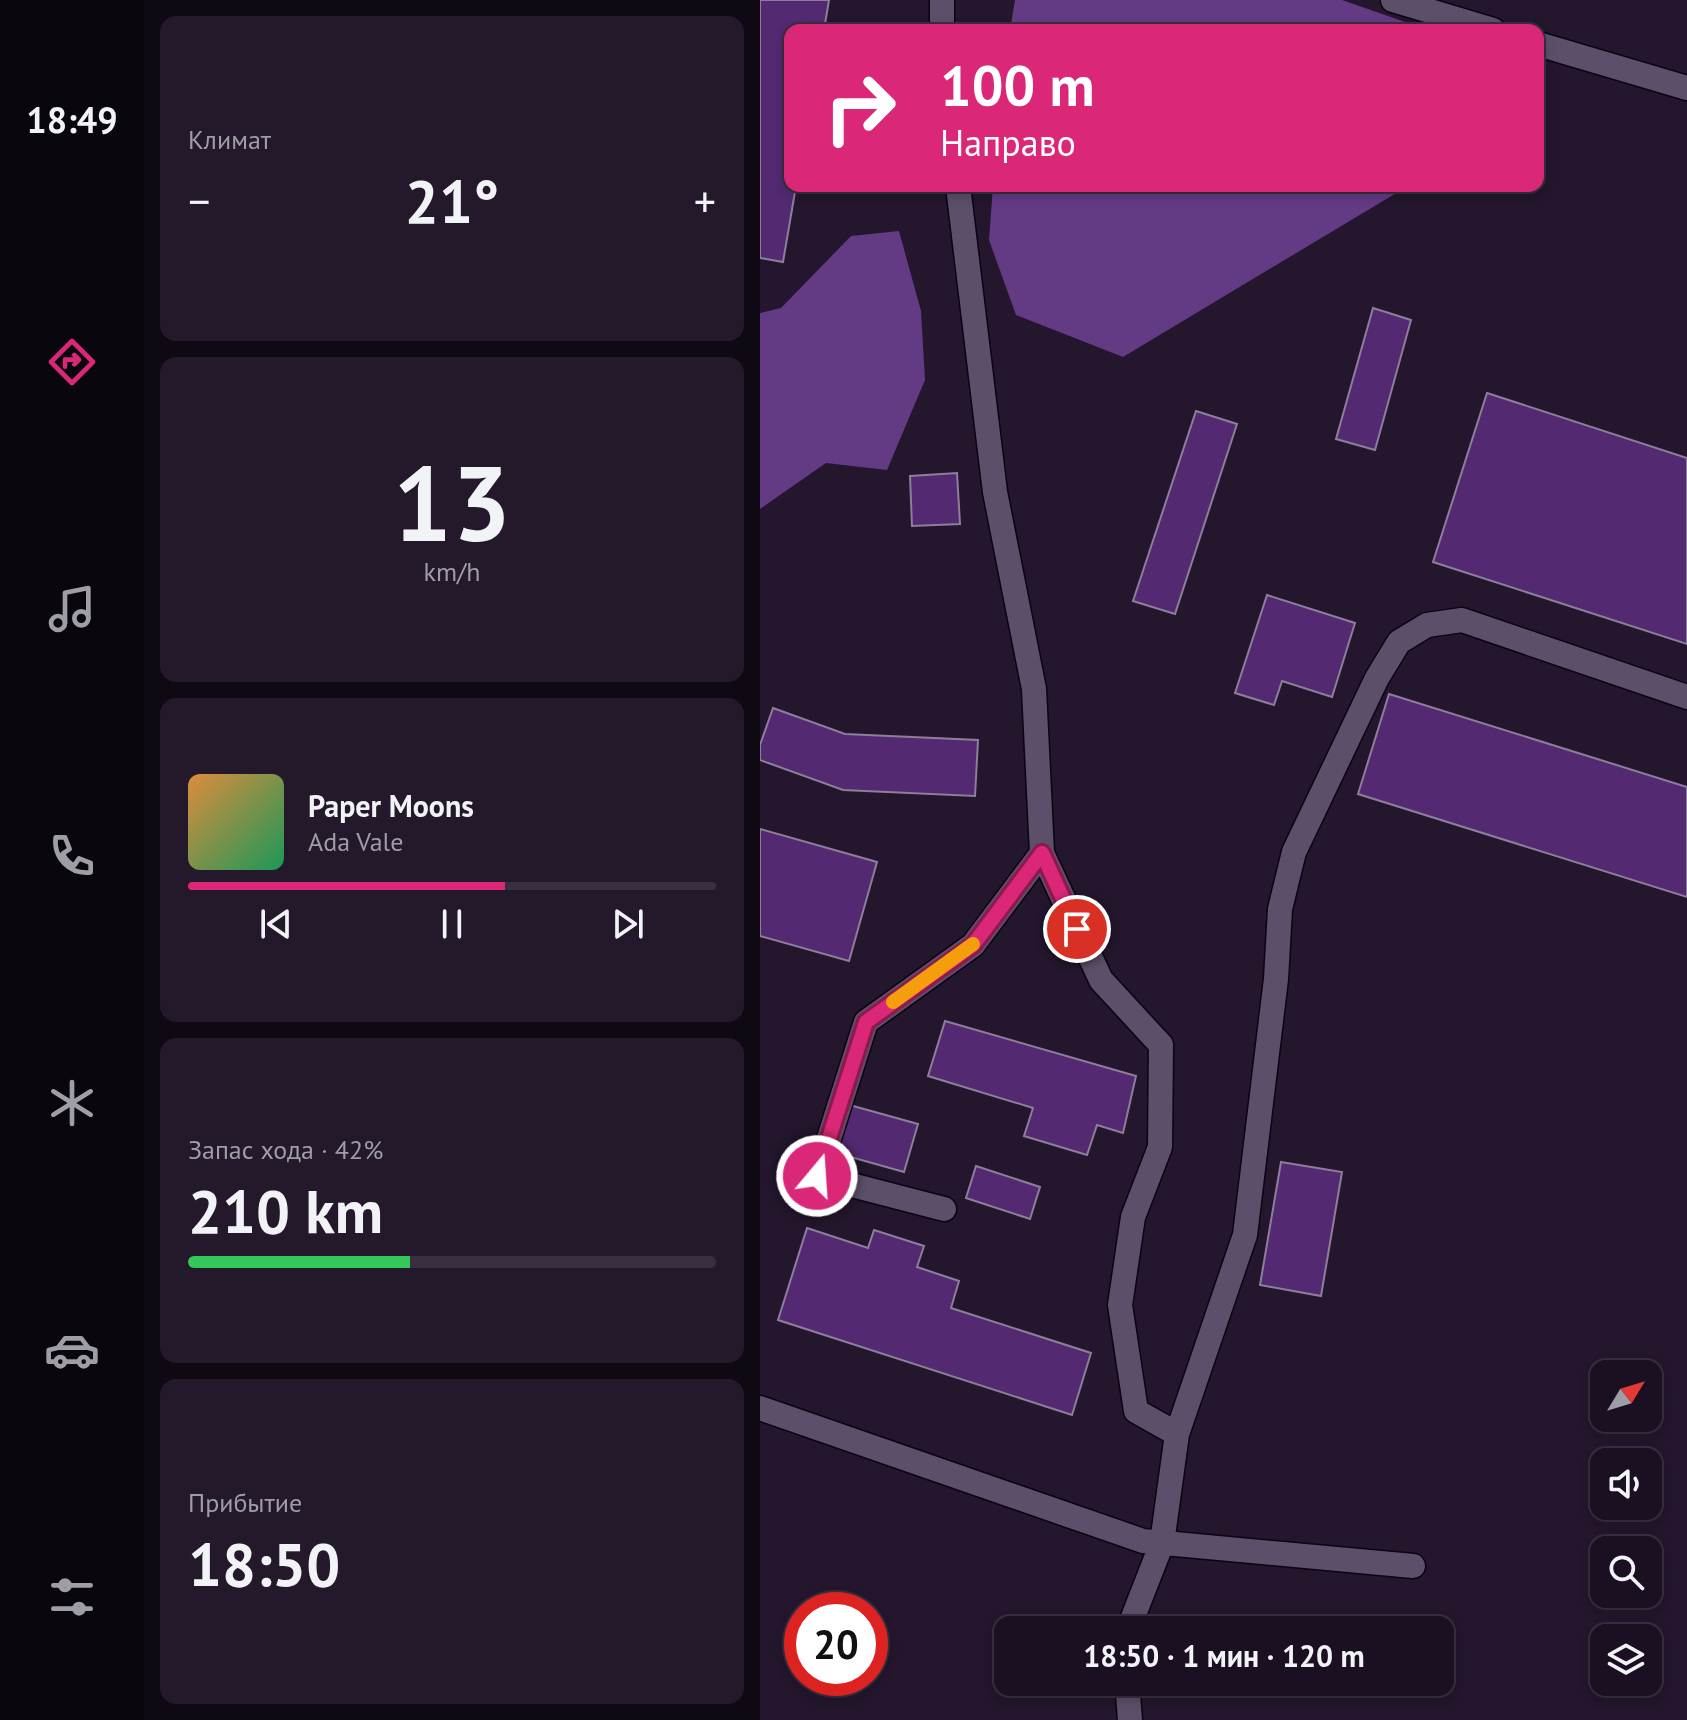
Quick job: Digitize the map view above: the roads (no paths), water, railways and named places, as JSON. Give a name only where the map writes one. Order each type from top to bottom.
[{"type":"street","points":[[942,0],[942,24]]},
{"type":"street","points":[[1393,0],[1473,24]]},
{"type":"street","points":[[1544,46],[1687,88]]},
{"type":"street","points":[[959,192],[995,492],[1034,689],[1042,853],[1101,980],[1161,1045],[1160,1147],[1133,1217],[1120,1305],[1136,1411],[1177,1434]]},
{"type":"street","points":[[1133,1616],[1162,1543],[1177,1434],[1245,1235],[1276,979],[1280,909],[1294,852],[1377,678],[1399,642],[1427,625],[1462,620],[1687,697]]},
{"type":"street","points":[[944,1209],[817,1176],[866,1022],[973,945],[1042,853]]},
{"type":"street","points":[[760,1408],[1143,1541],[1413,1566]]},
{"type":"street","points":[[1128,1696],[1130,1720]]}]
